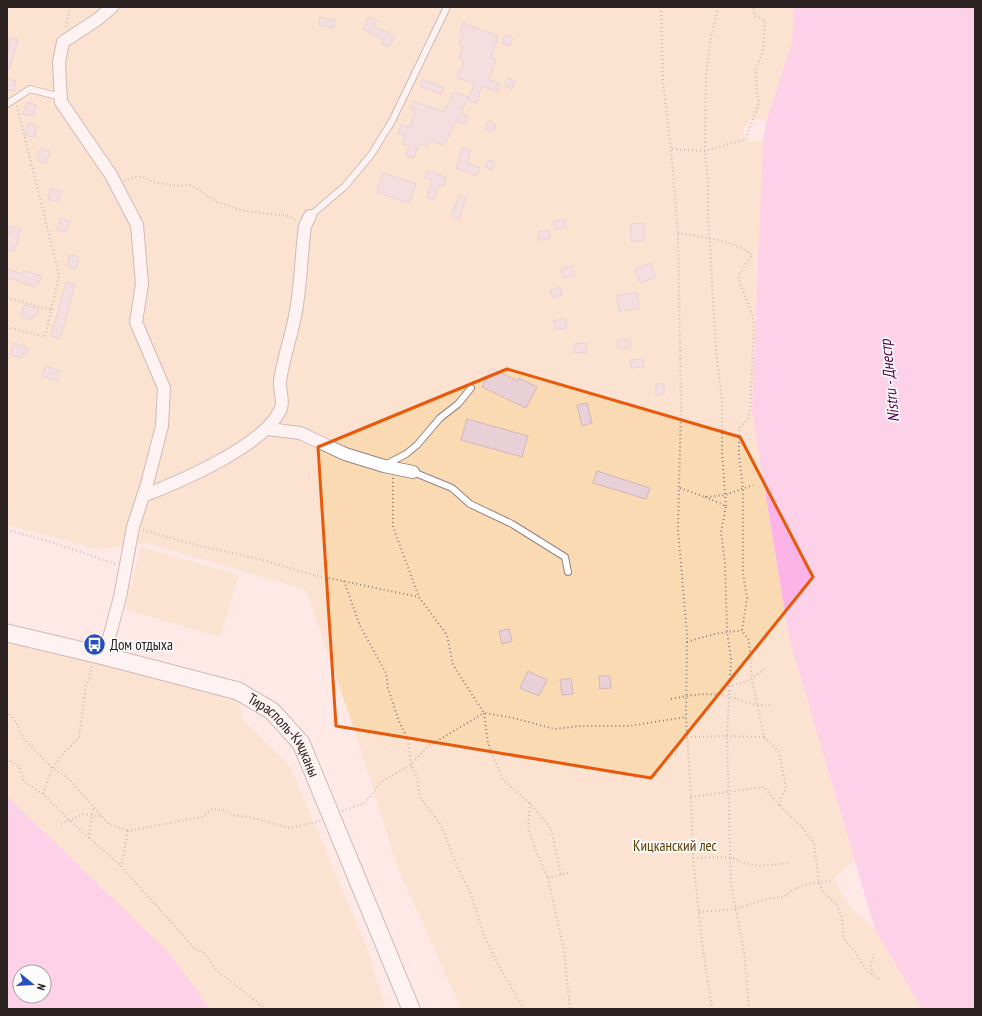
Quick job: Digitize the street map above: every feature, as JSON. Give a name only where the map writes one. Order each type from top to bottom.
[{"type":"street","points":[[99,654],[120,597],[124,567],[133,527],[162,426],[164,388],[136,322],[142,284],[137,225],[116,184],[61,102],[59,62],[63,42],[92,23],[112,7]]},
{"type":"street","points":[[142,496],[178,482],[234,452],[268,429],[282,408],[280,383],[286,349],[295,316],[308,221]]},
{"type":"street","points":[[268,429],[300,433],[345,454],[384,466],[413,472]]},
{"type":"street","name":"Тирасполь-Кицканы","points":[[7,633],[99,654],[238,691],[272,711],[301,742],[412,1009]]},
{"type":"lane","points":[[308,221],[345,186],[371,155],[392,121],[447,7]]},
{"type":"lane","points":[[7,104],[30,90],[61,97]]},
{"type":"lane","points":[[384,466],[406,454],[440,418],[458,404],[471,388]]},
{"type":"lane","points":[[413,472],[452,488],[470,504],[512,524],[565,557],[568,572]]},
{"type":"path","points":[[63,42],[70,7]]},
{"type":"path","points":[[661,7],[663,83],[671,149],[678,233],[681,406],[678,530],[687,642],[685,696],[693,858],[712,1009]]},
{"type":"path","points":[[718,7],[710,43],[706,77],[705,151],[716,351],[722,401],[726,506],[721,532],[725,562],[727,631],[731,659],[728,686],[729,697],[727,736],[730,791],[731,884],[744,951],[749,1009]]},
{"type":"path","points":[[671,149],[705,151],[746,139],[759,102],[756,69],[763,50],[765,20],[755,16],[753,7]]},
{"type":"path","points":[[7,327],[45,337],[59,275],[15,99]]},
{"type":"path","points":[[116,184],[135,177],[143,177],[153,182],[179,186],[191,185],[217,202],[240,210],[288,216],[308,221]]},
{"type":"path","points":[[678,233],[710,239],[744,249],[752,255],[738,276],[741,291],[752,311],[754,325],[750,411],[748,418],[739,428],[739,456],[743,489],[743,573],[747,598],[742,630],[750,640],[752,680],[756,706],[761,720],[764,737],[779,752],[786,788],[781,798],[780,806]]},
{"type":"path","points":[[7,298],[51,310]]},
{"type":"path","points":[[384,466],[393,480],[392,527],[419,597],[447,635],[453,665],[484,713],[488,743],[503,780],[530,803],[551,829],[561,875]]},
{"type":"path","points":[[705,497],[725,495],[753,485]]},
{"type":"path","points":[[680,488],[726,506]]},
{"type":"path","points":[[133,527],[200,546],[259,559],[314,575],[419,597]]},
{"type":"path","points":[[7,530],[51,542],[124,567]]},
{"type":"path","points":[[344,581],[360,626],[386,673],[388,688],[398,719],[408,740],[411,765],[418,780],[419,796],[441,825],[458,868],[471,894],[486,939],[497,963],[524,1009]]},
{"type":"path","points":[[687,642],[727,631],[742,630]]},
{"type":"path","points":[[43,794],[52,768],[60,756],[79,738],[86,685],[99,654]]},
{"type":"path","points":[[728,686],[740,685],[752,680],[766,667]]},
{"type":"path","points":[[671,699],[709,694],[729,697],[756,706],[770,704]]},
{"type":"path","points":[[7,711],[16,722],[24,739],[52,768],[67,777],[108,823],[128,831],[202,817],[212,809],[223,810],[233,814],[250,817],[289,828],[324,821],[331,814],[349,810],[366,803],[382,781],[411,765],[427,747],[484,713],[509,717],[555,729],[579,726],[629,726],[686,717]]},
{"type":"path","points":[[688,738],[727,736],[764,737]]},
{"type":"path","points":[[7,760],[19,766],[24,782],[43,794],[68,819],[121,866],[195,949],[204,953],[217,971],[266,1009]]},
{"type":"path","points":[[691,797],[764,787],[780,806],[801,826],[814,843],[819,884],[822,890],[837,905],[842,919],[844,939],[856,952],[866,970],[880,980]]},
{"type":"path","points":[[530,803],[528,828],[548,878],[564,950],[570,1009]]},
{"type":"path","points":[[89,838],[93,807]]},
{"type":"path","points":[[61,824],[68,819],[83,814],[103,817]]},
{"type":"path","points":[[121,866],[128,831]]},
{"type":"path","points":[[693,858],[731,857],[741,862],[758,866],[791,863]]},
{"type":"path","points":[[548,878],[568,873]]},
{"type":"path","points":[[699,912],[736,909],[766,899],[783,897],[795,889],[807,884],[819,884],[831,881]]},
{"type":"path","points":[[872,974],[871,964],[874,954]]},
{"type":"highlighted area","points":[[507,369],[740,437],[813,577],[651,778],[336,726],[318,447]]},
{"type":"green space","name":"Кицканский лес","points":[[7,7],[794,7],[792,43],[767,119],[751,119],[744,128],[743,137],[750,143],[763,140],[752,411],[789,638],[854,859],[834,879],[851,909],[875,929],[922,1009],[461,1009],[397,866],[357,738],[306,590],[147,543],[98,549],[7,525]]},
{"type":"green space","points":[[141,547],[239,575],[220,637],[125,609]]},
{"type":"green space","points":[[7,633],[238,691],[243,720],[290,766],[367,948],[386,1009],[210,1009],[170,954],[7,796]]},
{"type":"water","name":"Nistru - Днестр","points":[[794,7],[975,7],[975,1009],[922,1009],[875,929],[789,638],[752,411],[763,140],[767,119],[792,43]]},
{"type":"water","points":[[7,796],[170,954],[210,1009],[7,1009]]},
{"type":"building","points":[[320,17],[335,20],[334,28],[319,25]]},
{"type":"building","points":[[369,17],[377,21],[374,26],[395,36],[389,47],[381,43],[383,39],[363,29]]},
{"type":"building","points":[[463,23],[498,36],[491,58],[496,59],[489,80],[500,84],[497,92],[482,86],[476,103],[468,100],[475,83],[457,78],[464,61],[459,59],[463,47],[459,45],[463,33],[460,31]]},
{"type":"building","points":[[505,35],[513,38],[510,46],[502,43]]},
{"type":"building","points":[[9,38],[18,40],[9,70],[7,70]]},
{"type":"building","points":[[507,78],[515,81],[512,89],[505,86]]},
{"type":"building","points":[[7,79],[16,81],[14,91],[7,90]]},
{"type":"building","points":[[422,79],[444,88],[441,94],[420,86]]},
{"type":"building","points":[[454,92],[468,97],[461,113],[468,116],[465,124],[456,121],[444,145],[429,140],[427,147],[419,144],[414,158],[406,155],[409,146],[403,144],[405,135],[398,133],[401,125],[410,128],[416,111],[410,109],[413,101],[444,112]]},
{"type":"building","points":[[27,102],[36,105],[33,116],[23,114]]},
{"type":"building","points":[[489,121],[496,125],[492,132],[485,129]]},
{"type":"building","points":[[28,123],[37,126],[34,137],[25,135]]},
{"type":"building","points":[[463,147],[471,150],[467,163],[480,168],[477,176],[456,168]]},
{"type":"building","points":[[40,149],[50,152],[46,163],[37,160]]},
{"type":"building","points":[[488,160],[495,162],[492,170],[485,167]]},
{"type":"building","points":[[428,170],[446,178],[444,186],[439,185],[434,200],[427,197],[432,181],[425,178]]},
{"type":"building","points":[[383,173],[416,184],[409,203],[377,192]]},
{"type":"building","points":[[51,188],[61,191],[57,202],[48,199]]},
{"type":"building","points":[[459,195],[466,198],[459,220],[451,217]]},
{"type":"building","points":[[60,218],[70,221],[66,232],[57,230]]},
{"type":"building","points":[[565,219],[566,228],[554,229],[553,221]]},
{"type":"building","points":[[644,223],[644,241],[631,241],[631,224]]},
{"type":"building","points":[[11,226],[21,229],[14,252],[7,250],[7,238]]},
{"type":"building","points":[[549,230],[550,239],[539,240],[538,232]]},
{"type":"building","points":[[70,255],[79,257],[76,269],[67,266]]},
{"type":"building","points":[[650,263],[656,277],[640,283],[635,269]]},
{"type":"building","points":[[572,266],[575,275],[563,278],[561,269]]},
{"type":"building","points":[[7,269],[22,274],[23,270],[42,276],[39,283],[37,282],[35,287],[7,277]]},
{"type":"building","points":[[66,282],[75,285],[60,339],[51,336]]},
{"type":"building","points":[[560,287],[562,295],[553,298],[550,290]]},
{"type":"building","points":[[637,293],[639,309],[619,311],[617,295]]},
{"type":"building","points":[[24,305],[39,309],[37,316],[34,315],[32,320],[21,317]]},
{"type":"building","points":[[565,318],[567,328],[556,330],[553,321]]},
{"type":"building","points":[[618,340],[630,340],[630,348],[618,348]]},
{"type":"building","points":[[14,343],[28,347],[26,354],[23,353],[22,358],[10,355]]},
{"type":"building","points":[[586,343],[587,352],[574,353],[574,344]]},
{"type":"building","points":[[643,359],[644,367],[631,368],[630,360]]},
{"type":"building","points":[[45,366],[60,371],[57,381],[42,376]]},
{"type":"building","points":[[491,368],[518,381],[519,378],[537,387],[526,408],[482,387]]},
{"type":"building","points":[[656,384],[664,384],[664,394],[656,395]]},
{"type":"building","points":[[587,403],[592,423],[582,426],[577,405]]},
{"type":"building","points":[[467,419],[528,436],[522,457],[461,440]]},
{"type":"building","points":[[597,471],[650,488],[646,499],[593,483]]},
{"type":"building","points":[[509,629],[512,641],[502,644],[499,631]]},
{"type":"building","points":[[528,671],[547,680],[539,696],[520,688]]},
{"type":"building","points":[[599,676],[610,676],[611,688],[600,689]]},
{"type":"building","points":[[571,678],[573,694],[562,695],[560,680]]},
{"type":"place","name":"Дом отдыха","points":[[95,645]]}]
